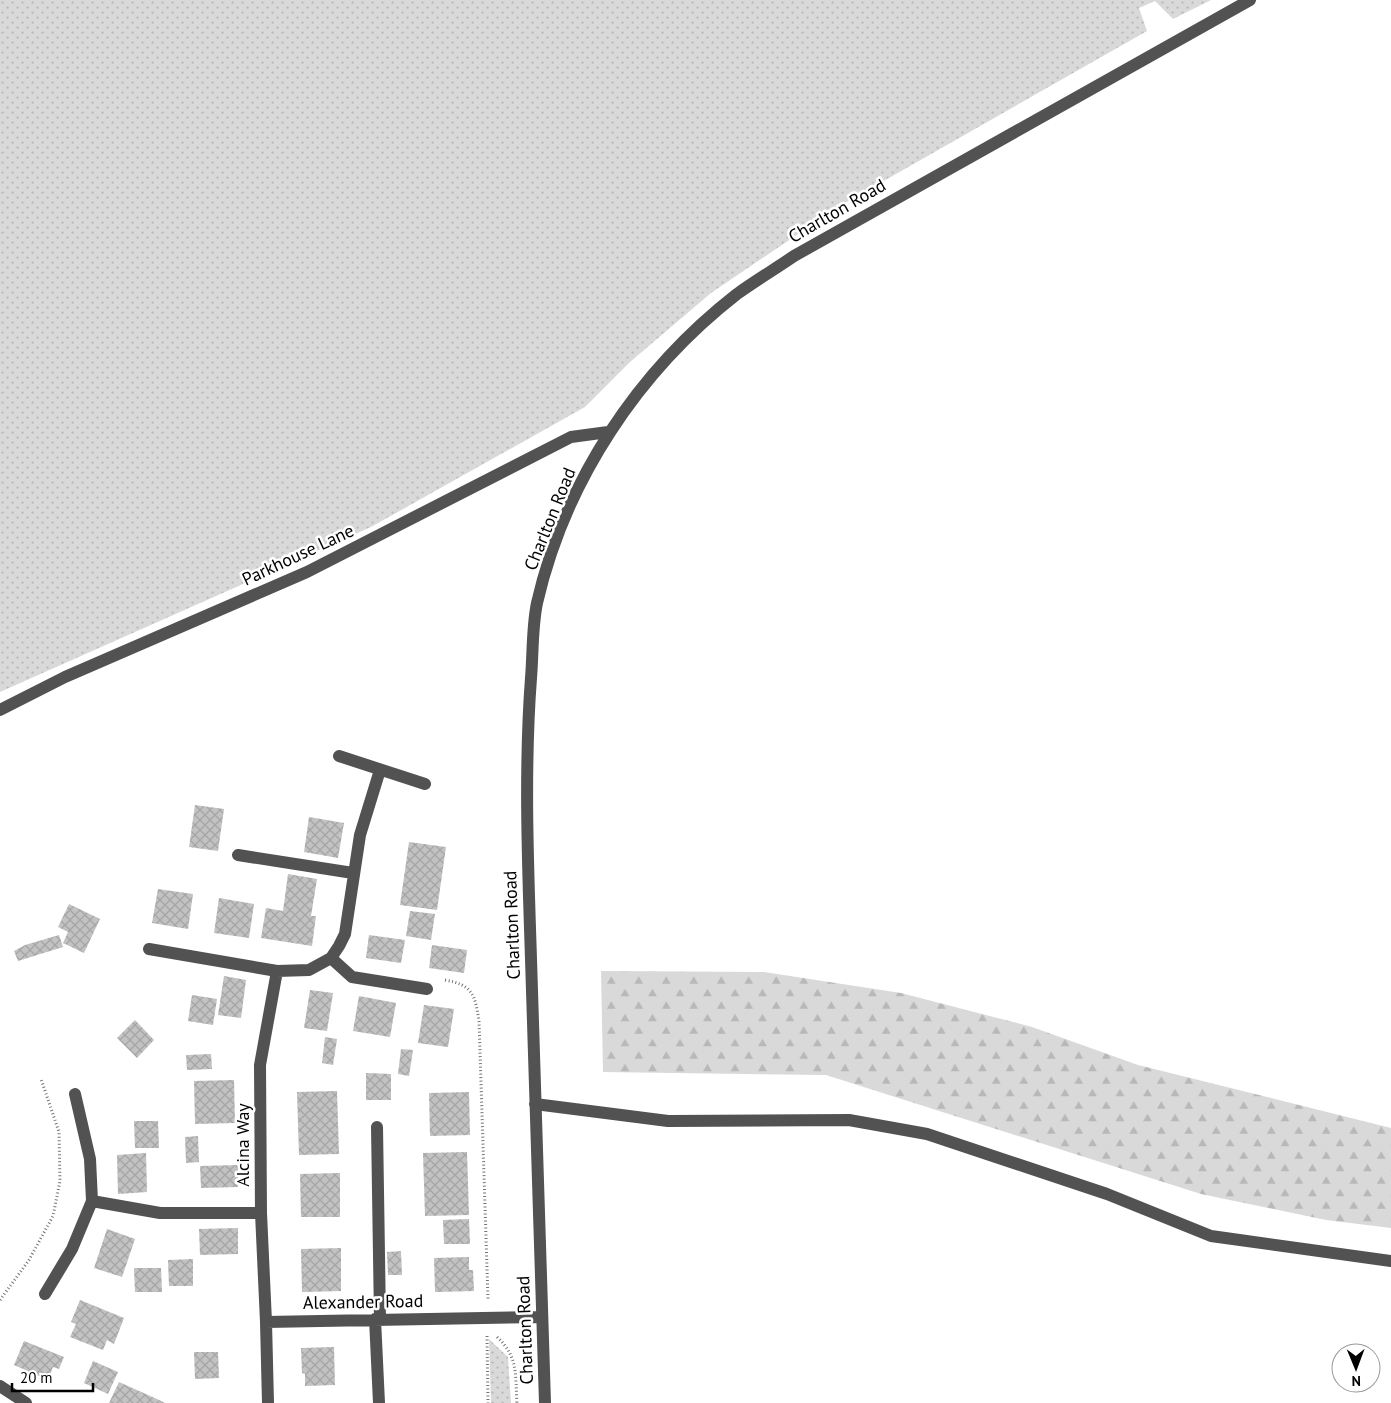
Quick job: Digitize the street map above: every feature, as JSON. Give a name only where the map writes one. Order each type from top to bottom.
[{"type":"street","name":"Charlton Road","points":[[545,1403],[527,842],[528,714],[536,606],[553,550],[574,496],[608,432],[647,381],[702,325],[737,294],[794,256],[1250,0]]},
{"type":"street","name":"Parkhouse Lane","points":[[0,710],[64,677],[307,572],[571,437],[608,432]]},
{"type":"street","points":[[339,756],[425,784]]},
{"type":"street","points":[[149,949],[277,970],[309,970],[331,958],[345,934],[360,835],[380,770]]},
{"type":"street","points":[[238,854],[353,873]]},
{"type":"street","points":[[331,958],[352,977],[427,989]]},
{"type":"street","name":"Alcina Way","points":[[266,1322],[261,1213],[260,1065],[277,970]]},
{"type":"street","points":[[45,1294],[72,1249],[92,1201],[90,1159],[76,1094]]},
{"type":"street","points":[[535,1104],[668,1121],[849,1120],[927,1134],[1107,1194],[1212,1236],[1391,1260]]},
{"type":"street","points":[[377,1127],[379,1403]]},
{"type":"street","points":[[92,1201],[160,1213],[261,1213]]},
{"type":"street","name":"Alexander Road","points":[[266,1322],[542,1317]]},
{"type":"street","points":[[266,1322],[268,1403]]},
{"type":"street","points":[[0,1386],[26,1403]]},
{"type":"path","points":[[443,980],[461,982],[470,990],[476,1002],[479,1021],[488,1299],[469,1305],[469,1318]]},
{"type":"path","points":[[0,1300],[29,1260],[54,1216],[60,1181],[59,1132],[41,1079]]},
{"type":"path","points":[[488,1403],[487,1333],[498,1338],[508,1348],[515,1362],[517,1403]]},
{"type":"green space","points":[[0,0],[1211,0],[1173,19],[1155,1],[1139,8],[1147,31],[838,207],[711,293],[630,362],[585,407],[371,527],[0,692]]},
{"type":"green space","points":[[601,971],[764,972],[901,993],[1032,1027],[1138,1065],[1391,1128],[1391,1228],[1326,1220],[1201,1194],[826,1075],[603,1072]]},
{"type":"green space","points":[[489,1339],[508,1357],[511,1403],[491,1403]]},
{"type":"building","points":[[195,805],[224,809],[218,851],[189,847]]},
{"type":"building","points":[[309,817],[344,823],[338,858],[304,852]]},
{"type":"building","points":[[409,842],[446,847],[437,910],[400,905]]},
{"type":"building","points":[[288,874],[317,879],[311,916],[316,916],[312,946],[261,938],[266,908],[283,911]]},
{"type":"building","points":[[158,889],[193,894],[188,929],[152,923]]},
{"type":"building","points":[[219,898],[254,904],[249,938],[214,933]]},
{"type":"building","points":[[69,904],[100,919],[84,953],[63,943],[68,932],[58,927]]},
{"type":"building","points":[[410,911],[435,914],[431,940],[406,936]]},
{"type":"building","points":[[59,935],[63,947],[18,961],[14,951],[25,945]]},
{"type":"building","points":[[369,935],[405,940],[401,963],[366,958]]},
{"type":"building","points":[[432,945],[467,950],[464,973],[429,968]]},
{"type":"building","points":[[224,976],[246,980],[241,1018],[218,1015]]},
{"type":"building","points":[[310,990],[333,993],[327,1031],[304,1028]]},
{"type":"building","points":[[192,995],[217,999],[213,1025],[188,1021]]},
{"type":"building","points":[[359,996],[396,1003],[390,1037],[353,1031]]},
{"type":"building","points":[[424,1005],[454,1009],[448,1047],[418,1043]]},
{"type":"building","points":[[135,1020],[154,1040],[137,1058],[117,1038]]},
{"type":"building","points":[[325,1037],[337,1039],[333,1065],[322,1063]]},
{"type":"building","points":[[401,1049],[413,1050],[409,1076],[398,1074]]},
{"type":"building","points":[[211,1054],[212,1069],[187,1070],[186,1055]]},
{"type":"building","points":[[366,1073],[391,1074],[391,1100],[366,1100]]},
{"type":"building","points":[[234,1080],[235,1123],[195,1124],[194,1081]]},
{"type":"building","points":[[337,1091],[339,1154],[299,1155],[297,1092]]},
{"type":"building","points":[[469,1092],[470,1135],[430,1136],[429,1093]]},
{"type":"building","points":[[134,1121],[158,1121],[159,1148],[135,1148]]},
{"type":"building","points":[[198,1136],[199,1162],[186,1163],[185,1137]]},
{"type":"building","points":[[467,1152],[469,1215],[425,1216],[423,1153]]},
{"type":"building","points":[[146,1153],[147,1192],[118,1194],[117,1155]]},
{"type":"building","points":[[238,1165],[238,1187],[201,1188],[200,1166]]},
{"type":"building","points":[[340,1173],[340,1217],[301,1217],[300,1174]]},
{"type":"building","points":[[469,1219],[470,1244],[444,1244],[443,1220]]},
{"type":"building","points":[[238,1228],[238,1254],[200,1255],[199,1229]]},
{"type":"building","points":[[107,1229],[135,1239],[122,1277],[94,1268]]},
{"type":"building","points":[[341,1248],[341,1291],[302,1292],[301,1249]]},
{"type":"building","points":[[401,1251],[402,1275],[388,1275],[387,1252]]},
{"type":"building","points":[[469,1257],[469,1270],[473,1270],[474,1291],[435,1292],[434,1258]]},
{"type":"building","points":[[193,1259],[193,1286],[169,1286],[168,1260]]},
{"type":"building","points":[[134,1268],[161,1268],[162,1292],[135,1292]]},
{"type":"building","points":[[80,1300],[124,1318],[114,1344],[107,1340],[103,1350],[70,1337],[76,1324],[71,1322]]},
{"type":"building","points":[[24,1341],[64,1357],[59,1369],[53,1367],[48,1380],[14,1365]]},
{"type":"building","points":[[334,1347],[335,1385],[305,1386],[305,1374],[302,1373],[301,1348]]},
{"type":"building","points":[[194,1352],[218,1352],[219,1378],[195,1379]]},
{"type":"building","points":[[93,1361],[118,1372],[108,1394],[84,1383]]},
{"type":"building","points":[[119,1382],[157,1399],[165,1403],[109,1403]]}]
